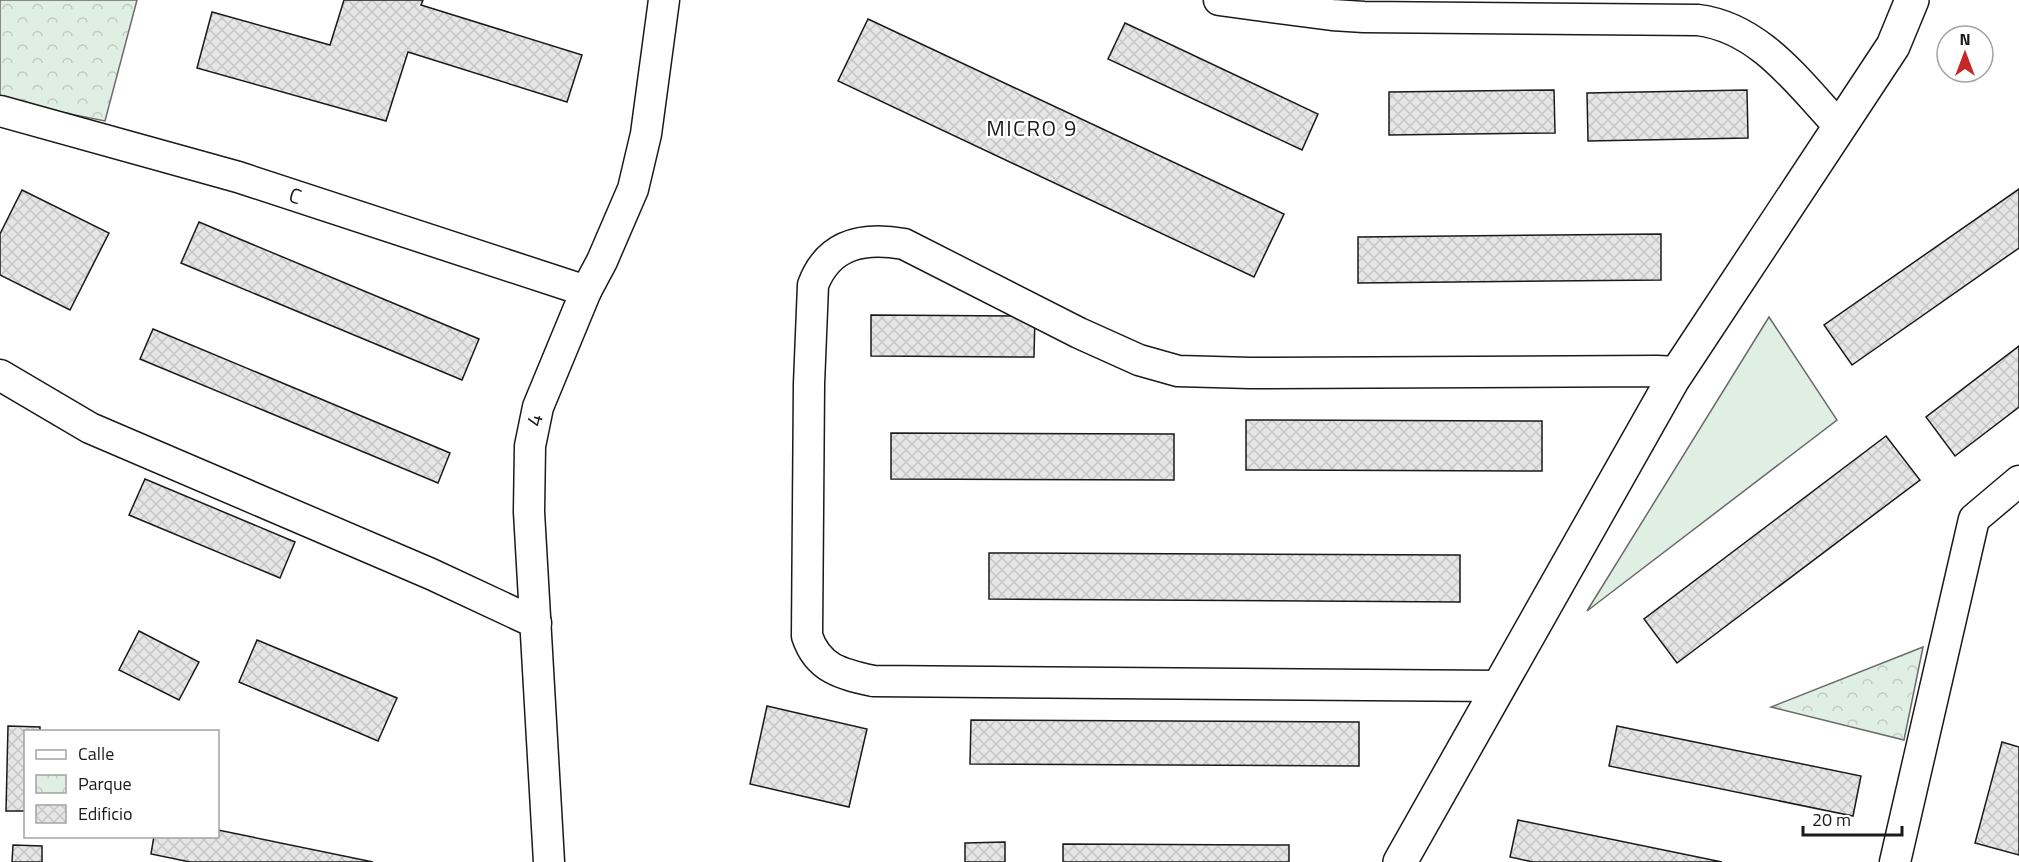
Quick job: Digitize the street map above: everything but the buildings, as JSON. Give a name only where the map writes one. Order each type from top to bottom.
[{"type":"street","name":"4","points":[[549,862],[529,512],[530,446],[538,407],[586,291],[621,220],[640,160],[664,0]]},
{"type":"street","points":[[1219,0],[1364,17],[1712,22],[1729,27],[1767,50],[1839,128]]},
{"type":"street","points":[[1400,862],[1677,372],[1893,46],[1912,0]]},
{"type":"street","name":"C","points":[[0,111],[238,177],[586,291]]},
{"type":"street","points":[[1499,686],[873,681],[835,671],[814,653],[807,636],[809,384],[813,285],[818,273],[828,260],[857,243],[885,241],[904,244],[1079,333],[1139,360],[1178,371],[1262,373],[1657,370],[1677,372]]},
{"type":"street","points":[[0,375],[90,428],[431,573],[536,623]]},
{"type":"street","points":[[1895,862],[1974,519],[2019,481]]},
{"type":"green space","points":[[0,0],[137,0],[105,121],[0,100]]},
{"type":"green space","points":[[1769,317],[1837,420],[1587,611]]},
{"type":"green space","points":[[1923,647],[1904,740],[1771,707]]},
{"type":"district","name":"MICRO 9","points":[[1032,128]]}]
